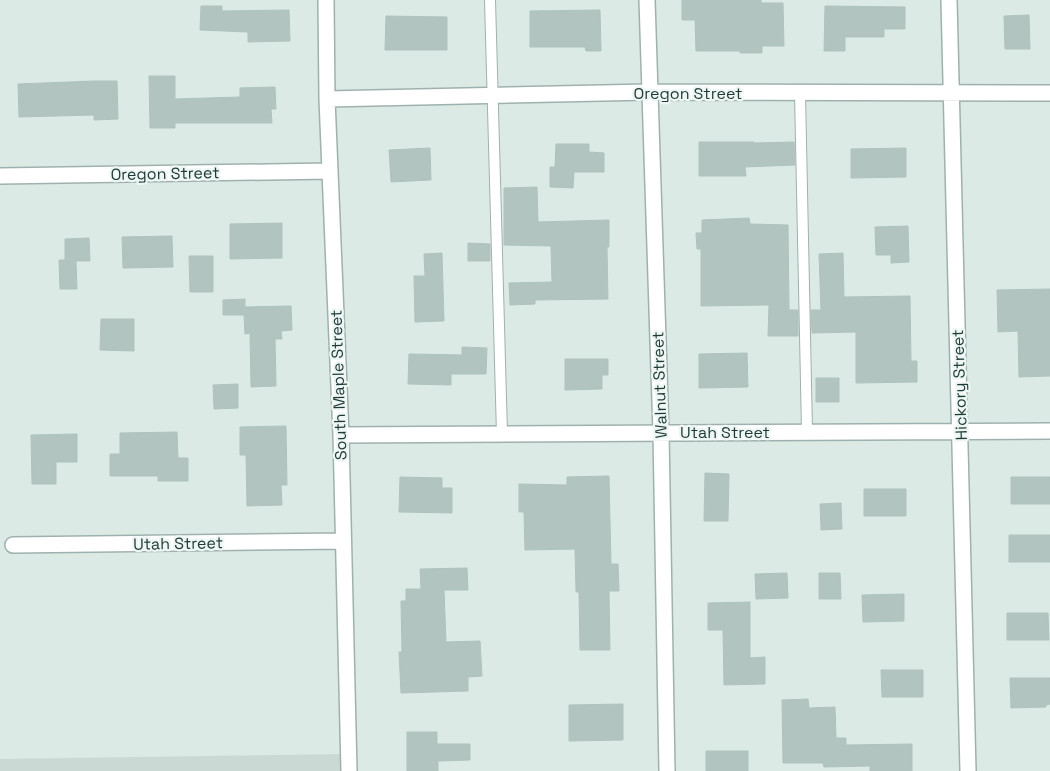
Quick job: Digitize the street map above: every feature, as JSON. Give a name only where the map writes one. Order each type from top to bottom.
[{"type":"street","name":"South Maple Street","points":[[326,0],[329,171],[341,435],[349,771]]},
{"type":"street","name":"Walnut Street","points":[[647,0],[661,433],[667,771]]},
{"type":"street","name":"Hickory Street","points":[[949,0],[968,771]]},
{"type":"street","name":"Oregon Street","points":[[327,99],[649,92],[1050,93]]},
{"type":"street","name":"Oregon Street","points":[[0,176],[329,171]]},
{"type":"street","name":"Utah Street","points":[[341,435],[1050,431]]},
{"type":"street","name":"Utah Street","points":[[13,546],[344,541]]},
{"type":"lane","points":[[490,0],[502,434]]},
{"type":"lane","points":[[800,93],[808,432]]},
{"type":"shaded area","points":[[344,754],[344,771],[0,771],[0,759]]},
{"type":"building","points":[[682,0],[761,0],[761,3],[783,3],[784,46],[762,46],[762,53],[696,51],[695,20],[682,20]]},
{"type":"building","points":[[201,6],[222,6],[222,11],[289,10],[290,41],[248,42],[248,32],[200,30]]},
{"type":"building","points":[[825,6],[905,7],[905,29],[884,29],[884,37],[845,37],[845,51],[824,51]]},
{"type":"building","points":[[600,10],[601,51],[586,51],[585,47],[530,47],[530,11]]},
{"type":"building","points":[[1029,15],[1030,49],[1005,49],[1004,16]]},
{"type":"building","points":[[386,16],[447,17],[447,50],[385,50]]},
{"type":"building","points":[[149,76],[175,76],[175,99],[240,97],[240,88],[275,87],[276,109],[271,109],[272,123],[175,123],[175,128],[150,128]]},
{"type":"building","points":[[117,81],[118,119],[94,120],[94,115],[19,117],[18,84]]},
{"type":"building","points":[[699,142],[794,142],[795,165],[745,167],[746,176],[699,176]]},
{"type":"building","points":[[556,144],[589,144],[589,152],[604,153],[604,172],[574,172],[573,188],[550,187],[550,167],[555,167]]},
{"type":"building","points":[[430,148],[431,180],[391,182],[389,150]]},
{"type":"building","points":[[906,148],[906,177],[851,178],[851,149]]},
{"type":"building","points":[[537,187],[538,222],[609,220],[609,247],[607,247],[608,299],[535,300],[535,304],[510,305],[509,283],[552,282],[551,246],[504,245],[504,188]]},
{"type":"building","points":[[749,218],[750,224],[788,225],[789,310],[798,310],[798,336],[768,336],[769,305],[701,306],[701,249],[697,249],[696,233],[702,233],[702,220]]},
{"type":"building","points":[[282,223],[282,258],[230,259],[230,224]]},
{"type":"building","points":[[908,226],[909,262],[891,263],[891,255],[876,255],[875,227]]},
{"type":"building","points":[[172,236],[173,267],[123,268],[122,237]]},
{"type":"building","points":[[89,238],[90,261],[76,261],[77,289],[60,289],[59,260],[65,260],[65,239]]},
{"type":"building","points":[[468,243],[490,244],[490,261],[468,261]]},
{"type":"building","points":[[442,253],[444,321],[415,322],[414,276],[425,276],[424,254]]},
{"type":"building","points":[[843,253],[844,297],[910,296],[911,361],[917,361],[917,382],[856,383],[856,332],[812,333],[811,310],[821,310],[819,254]]},
{"type":"building","points":[[189,256],[213,256],[213,292],[190,292]]},
{"type":"building","points":[[1050,289],[1050,376],[1019,377],[1018,331],[998,332],[997,290]]},
{"type":"building","points":[[245,299],[245,307],[291,306],[292,330],[281,331],[282,339],[275,339],[276,386],[251,387],[250,333],[245,334],[244,315],[223,315],[223,300]]},
{"type":"building","points":[[101,319],[134,319],[134,351],[100,350]]},
{"type":"building","points":[[462,347],[487,348],[486,374],[451,374],[451,385],[408,384],[409,354],[462,355]]},
{"type":"building","points":[[747,353],[748,387],[699,388],[699,354]]},
{"type":"building","points":[[565,359],[608,359],[608,375],[602,375],[602,389],[565,390]]},
{"type":"building","points":[[816,378],[839,378],[839,402],[816,402]]},
{"type":"building","points":[[238,384],[238,408],[214,409],[213,385]]},
{"type":"building","points":[[286,426],[287,485],[281,485],[282,505],[247,506],[246,455],[240,455],[240,427]]},
{"type":"building","points":[[177,432],[178,458],[188,458],[188,481],[158,481],[158,476],[110,476],[110,454],[120,454],[120,433]]},
{"type":"building","points":[[77,434],[77,462],[56,462],[56,484],[32,484],[31,435]]},
{"type":"building","points":[[705,473],[729,474],[728,521],[704,521]]},
{"type":"building","points":[[609,476],[611,564],[618,564],[619,591],[609,591],[610,650],[580,650],[579,592],[576,592],[575,549],[525,550],[524,512],[519,512],[519,484],[567,485],[567,477]]},
{"type":"building","points":[[400,477],[442,478],[442,488],[452,488],[452,513],[399,512]]},
{"type":"building","points":[[1011,477],[1050,477],[1050,504],[1011,504]]},
{"type":"building","points":[[864,489],[906,489],[906,516],[864,516]]},
{"type":"building","points":[[841,503],[842,529],[821,530],[820,504]]},
{"type":"building","points":[[1009,535],[1050,535],[1050,562],[1009,562]]},
{"type":"building","points":[[467,568],[468,590],[444,590],[446,642],[480,641],[482,676],[468,677],[468,691],[401,693],[399,652],[402,652],[401,601],[406,601],[406,589],[421,589],[420,569]]},
{"type":"building","points":[[787,573],[788,598],[756,599],[755,574]]},
{"type":"building","points":[[819,573],[840,573],[841,599],[819,599]]},
{"type":"building","points":[[904,594],[904,621],[863,622],[862,595]]},
{"type":"building","points":[[750,602],[750,658],[765,657],[765,684],[724,685],[723,630],[708,630],[708,603]]},
{"type":"building","points":[[1007,613],[1048,613],[1049,640],[1007,640]]},
{"type":"building","points":[[881,670],[923,670],[923,697],[882,697]]},
{"type":"building","points":[[1010,678],[1050,678],[1050,704],[1046,705],[1046,707],[1011,708]]},
{"type":"building","points":[[808,699],[809,708],[835,707],[836,738],[846,738],[846,745],[912,744],[912,771],[870,771],[870,766],[824,767],[823,763],[783,763],[782,700]]},
{"type":"building","points":[[623,704],[623,740],[569,741],[569,705]]},
{"type":"building","points":[[407,732],[437,732],[437,744],[470,744],[470,760],[438,761],[438,771],[407,771]]},
{"type":"building","points":[[706,751],[748,751],[748,771],[706,771]]}]
